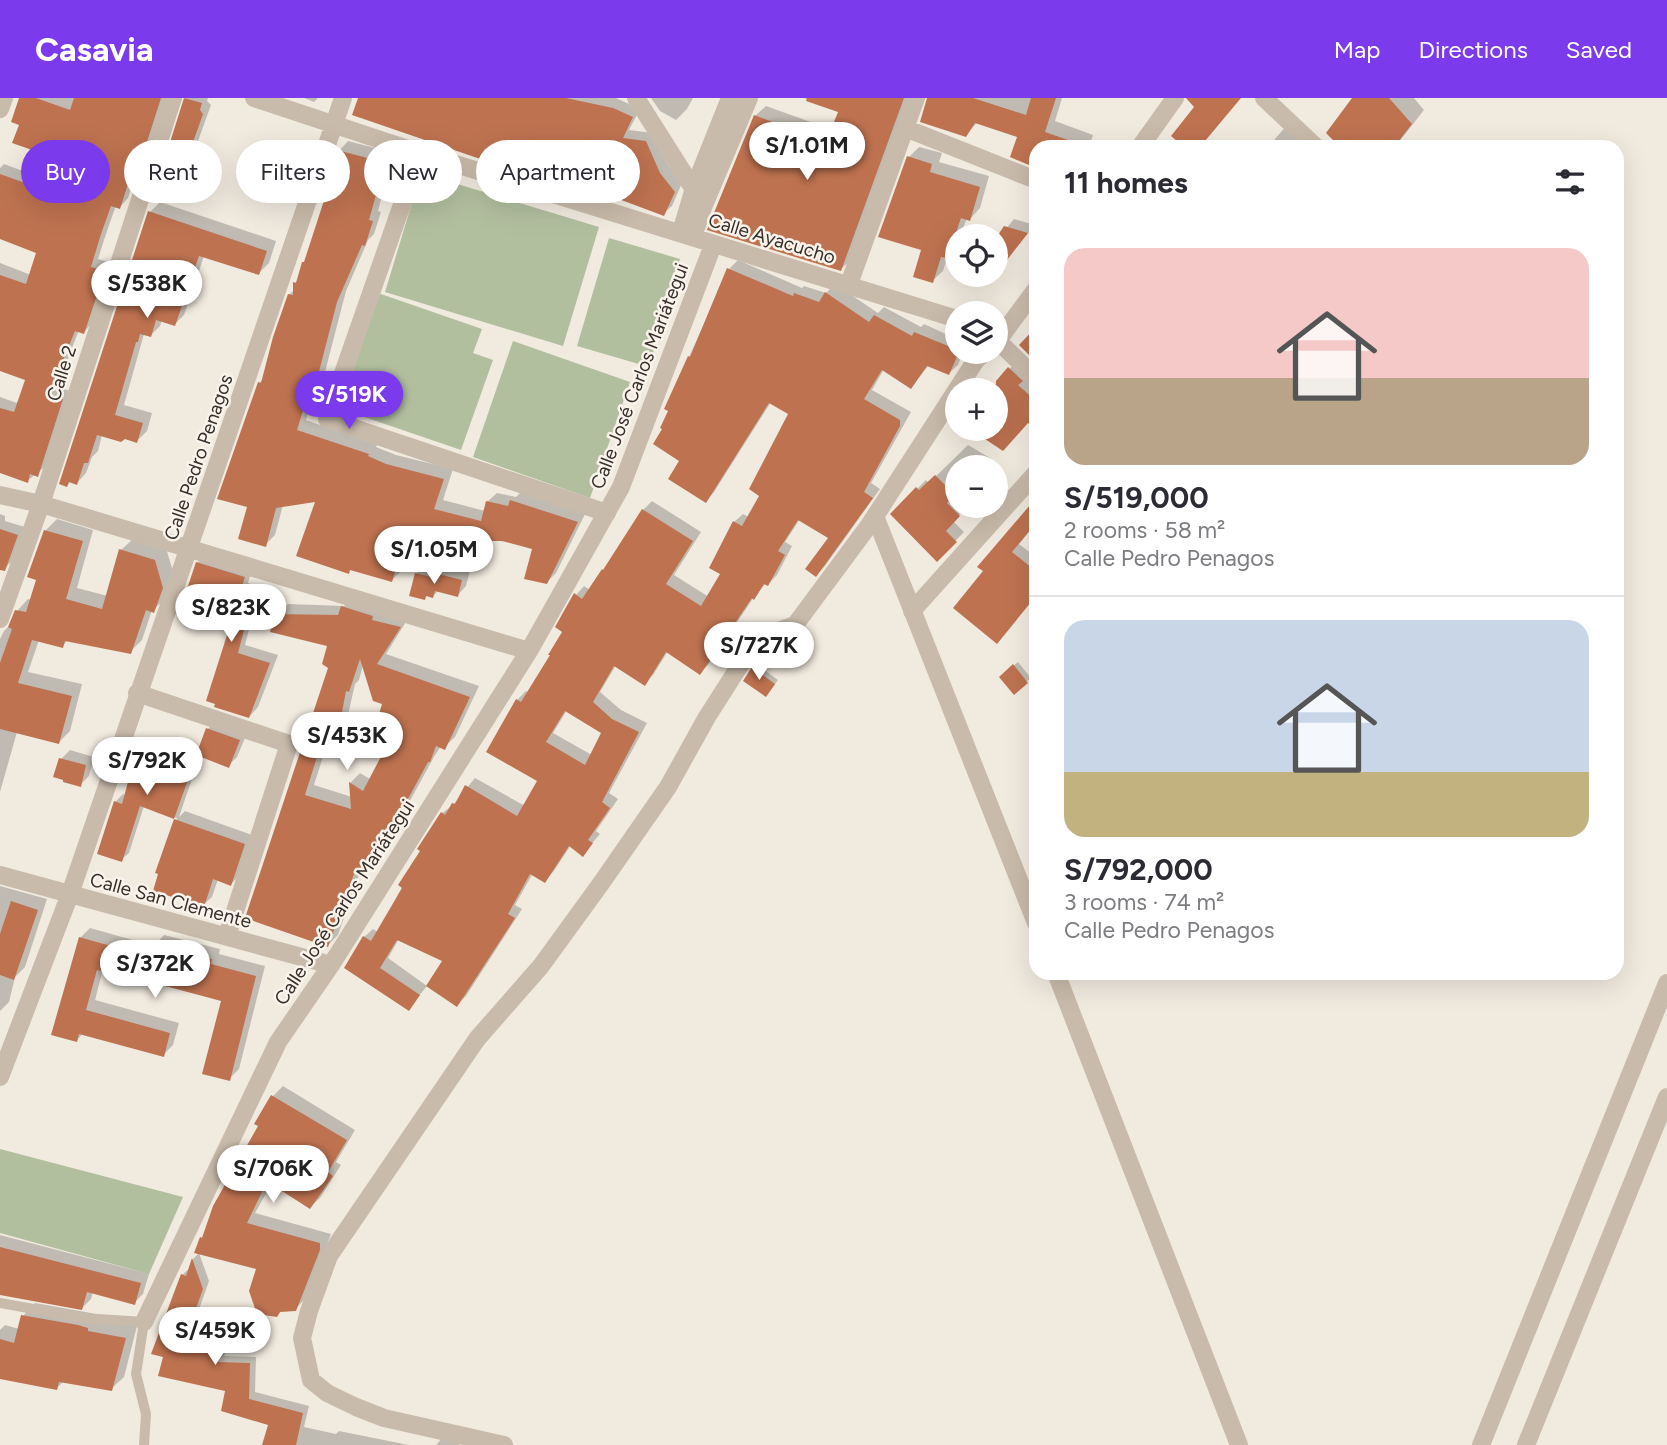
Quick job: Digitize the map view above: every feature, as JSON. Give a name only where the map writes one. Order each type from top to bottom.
[{"type":"street","points":[[0,109],[4,98]]},
{"type":"street","name":"Calle 2","points":[[0,619],[41,504],[173,98]]},
{"type":"street","name":"Calle Ayacucho","points":[[254,98],[378,140]]},
{"type":"street","name":"Calle Pedro Penagos","points":[[0,1077],[70,894],[343,98]]},
{"type":"street","points":[[636,98],[704,205]]},
{"type":"street","points":[[687,234],[694,188],[730,98]]},
{"type":"street","points":[[687,234],[704,205],[749,98]]},
{"type":"street","points":[[849,284],[916,98]]},
{"type":"street","points":[[1145,140],[1175,98]]},
{"type":"street","points":[[1264,98],[1309,140]]},
{"type":"street","points":[[905,128],[1029,177]]},
{"type":"street","name":"Calle Ayacucho","points":[[462,166],[945,315]]},
{"type":"street","points":[[402,203],[327,419],[607,513]]},
{"type":"street","name":"Calle José Carlos Mariátegui","points":[[144,1322],[278,1042],[331,965],[528,651],[621,487],[713,245]]},
{"type":"street","points":[[1008,326],[1029,298]]},
{"type":"street","points":[[1008,355],[1029,372]]},
{"type":"street","points":[[504,1445],[384,1418],[327,1393],[311,1380],[303,1338],[309,1311],[329,1256],[477,1039],[541,966],[646,819],[751,648],[773,634],[795,625],[875,516],[973,364]]},
{"type":"street","points":[[912,611],[1029,482]]},
{"type":"street","points":[[0,495],[41,504],[528,651]]},
{"type":"street","points":[[875,516],[1029,905]]},
{"type":"street","points":[[138,693],[289,744],[226,936]]},
{"type":"street","name":"Calle San Clemente","points":[[0,875],[331,965]]},
{"type":"street","points":[[1059,980],[1239,1445]]},
{"type":"street","points":[[1481,1445],[1667,984]]},
{"type":"street","points":[[1526,1445],[1667,1097]]},
{"type":"lane","points":[[0,1303],[83,1318],[144,1322],[136,1374],[146,1414],[144,1445]]},
{"type":"green space","points":[[462,185],[476,190],[476,203],[520,203],[599,227],[563,346],[385,292],[412,203],[462,203]]},
{"type":"green space","points":[[609,238],[680,259],[649,367],[577,346]]},
{"type":"green space","points":[[378,293],[482,329],[473,353],[493,360],[461,450],[338,408]]},
{"type":"green space","points":[[513,341],[630,382],[590,498],[473,457]]},
{"type":"green space","points":[[0,1149],[183,1197],[149,1274],[0,1233]]},
{"type":"building","points":[[19,98],[36,98],[70,110],[74,98],[161,98],[148,140],[124,140],[124,196],[120,209],[111,206],[91,267],[105,271],[84,334],[75,331],[49,395],[63,399],[38,477],[30,474],[28,483],[0,473],[0,408],[14,412],[25,380],[0,371],[0,275],[26,284],[36,253],[0,239],[0,174],[21,182],[21,203],[110,203],[110,140],[21,140],[21,146],[12,143],[19,125],[11,122]]},
{"type":"building","points":[[184,98],[202,103],[200,110],[203,114],[194,140],[171,140]]},
{"type":"building","points":[[358,98],[566,98],[613,108],[633,117],[623,138],[638,140],[476,140],[476,158],[462,153],[462,140],[425,140],[352,115]]},
{"type":"building","points":[[807,98],[904,98],[841,271],[707,230],[754,115],[826,142],[838,112],[806,101]]},
{"type":"building","points":[[927,98],[973,98],[1026,115],[1031,98],[1056,98],[1045,132],[1068,140],[1029,140],[1029,165],[1010,157],[1017,137],[975,123],[966,137],[920,122]]},
{"type":"building","points":[[1186,98],[1241,98],[1206,140],[1176,140],[1171,136],[1194,107]]},
{"type":"building","points":[[1352,98],[1389,98],[1412,124],[1399,140],[1333,140],[1326,133]]},
{"type":"building","points":[[640,140],[646,141],[660,173],[675,192],[664,216],[629,203],[640,203]]},
{"type":"building","points":[[350,153],[364,157],[364,203],[374,203],[369,220],[373,221],[365,246],[362,245],[337,302],[316,383],[312,382],[297,430],[369,454],[368,456],[386,464],[444,479],[434,509],[481,521],[486,501],[508,506],[510,500],[578,522],[547,584],[524,579],[532,549],[429,528],[425,538],[407,532],[392,582],[350,570],[349,574],[296,556],[315,502],[276,508],[266,547],[238,539],[247,507],[217,499],[258,382],[261,383],[288,294],[293,295],[293,282],[296,283],[323,203],[350,203]]},
{"type":"building","points":[[907,156],[932,164],[930,172],[980,187],[970,221],[961,218],[959,224],[945,224],[945,258],[941,257],[933,283],[913,277],[921,250],[878,237]]},
{"type":"building","points":[[148,211],[267,251],[259,275],[199,256],[175,326],[156,320],[151,337],[140,334],[136,342],[115,415],[143,423],[137,443],[125,439],[121,442],[97,435],[77,485],[69,482],[67,487],[59,484]]},
{"type":"building","points":[[1008,227],[1028,233],[1008,259]]},
{"type":"building","points":[[727,268],[793,296],[794,293],[819,302],[825,292],[869,322],[874,315],[912,336],[914,332],[945,345],[945,364],[954,364],[949,375],[927,366],[911,389],[882,370],[864,399],[900,420],[900,426],[864,492],[873,498],[816,577],[805,569],[828,538],[798,520],[778,551],[785,555],[768,586],[764,584],[754,600],[752,598],[700,675],[666,652],[645,686],[614,666],[593,702],[612,719],[639,732],[602,802],[610,808],[588,840],[593,843],[583,857],[569,846],[545,883],[530,874],[508,914],[515,918],[457,1007],[426,986],[442,961],[397,940],[380,968],[420,995],[409,1011],[344,968],[363,936],[371,941],[402,888],[398,885],[420,851],[417,849],[441,812],[445,815],[452,803],[455,804],[465,785],[517,816],[537,781],[486,752],[516,699],[521,702],[550,655],[562,632],[555,627],[574,593],[582,599],[642,509],[693,541],[666,584],[701,606],[720,574],[709,568],[733,521],[742,526],[759,496],[749,489],[788,414],[769,403],[706,503],[668,479],[679,461],[653,444],[662,429],[660,428],[668,411],[664,409],[688,356],[690,357]],"holes":[[[565,711],[601,733],[585,765],[546,742]]]},
{"type":"building","points":[[1029,334],[1029,355],[1019,345]]},
{"type":"building","points":[[1008,367],[1023,381],[1018,385],[1029,395],[1029,424],[1003,451],[988,441],[1008,441],[1008,378],[999,378]]},
{"type":"building","points":[[935,475],[945,485],[945,518],[958,518],[946,531],[957,542],[937,562],[890,514],[916,487],[919,490]]},
{"type":"building","points":[[1029,506],[1029,531],[1012,552],[1029,565],[1029,605],[997,644],[953,608],[983,571],[977,567]]},
{"type":"building","points":[[0,529],[18,535],[5,571],[0,570]]},
{"type":"building","points":[[44,530],[83,541],[66,599],[102,609],[119,549],[155,560],[163,588],[154,613],[146,610],[131,654],[65,641],[63,648],[32,640],[18,683],[72,696],[59,744],[0,729],[0,663],[12,629],[8,627],[15,610],[26,612],[36,580],[27,577]]},
{"type":"building","points":[[196,562],[245,577],[240,592],[253,596],[238,653],[270,663],[249,718],[214,707],[215,704],[206,701],[235,610],[218,599],[187,589]]},
{"type":"building","points":[[415,573],[432,577],[434,573],[462,580],[458,597],[435,591],[433,598],[426,596],[425,600],[409,596]]},
{"type":"building","points":[[341,606],[373,616],[372,620],[401,627],[377,664],[470,697],[445,750],[436,746],[430,762],[375,852],[377,853],[361,875],[355,871],[328,947],[245,918],[328,668],[322,664],[327,646],[270,632],[276,614],[338,615]],"holes":[[[360,659],[373,701],[382,704],[377,721],[380,722],[373,739],[387,745],[363,791],[349,782],[351,809],[305,795],[327,725],[339,728],[346,691],[349,692]]]},
{"type":"building","points":[[1013,664],[1028,683],[1014,695],[999,677]]},
{"type":"building","points":[[752,667],[775,684],[766,697],[743,681]]},
{"type":"building","points":[[206,728],[240,740],[229,768],[196,755]]},
{"type":"building","points":[[159,743],[196,757],[174,819],[140,806],[122,862],[97,854],[114,801],[122,804],[134,760],[152,765]]},
{"type":"building","points":[[59,758],[86,765],[81,787],[53,777]]},
{"type":"building","points":[[174,819],[245,844],[231,886],[213,879],[204,907],[153,891],[158,874],[155,873]]},
{"type":"building","points":[[11,901],[38,910],[14,980],[0,975],[0,934]]},
{"type":"building","points":[[79,937],[150,957],[153,944],[212,959],[211,964],[256,976],[230,1081],[202,1074],[221,1001],[132,977],[97,970],[86,1010],[170,1033],[164,1057],[79,1034],[77,1042],[51,1035]]},
{"type":"building","points":[[271,1095],[347,1140],[328,1172],[333,1176],[310,1209],[271,1184],[267,1190],[264,1188],[247,1223],[320,1243],[320,1250],[296,1311],[280,1312],[277,1317],[257,1314],[249,1291],[256,1269],[194,1253],[213,1206],[258,1126],[254,1124]]},
{"type":"building","points":[[0,1247],[141,1283],[135,1305],[87,1292],[82,1310],[0,1295]]},
{"type":"building","points":[[192,1258],[203,1289],[191,1322],[195,1323],[188,1341],[222,1352],[218,1362],[250,1363],[249,1399],[303,1413],[296,1445],[262,1445],[268,1425],[221,1411],[225,1391],[158,1376],[163,1357],[151,1354],[181,1274],[186,1276]]},
{"type":"building","points":[[21,1315],[78,1325],[88,1328],[88,1331],[126,1338],[112,1391],[59,1382],[57,1390],[0,1379],[0,1339],[14,1343]]}]
